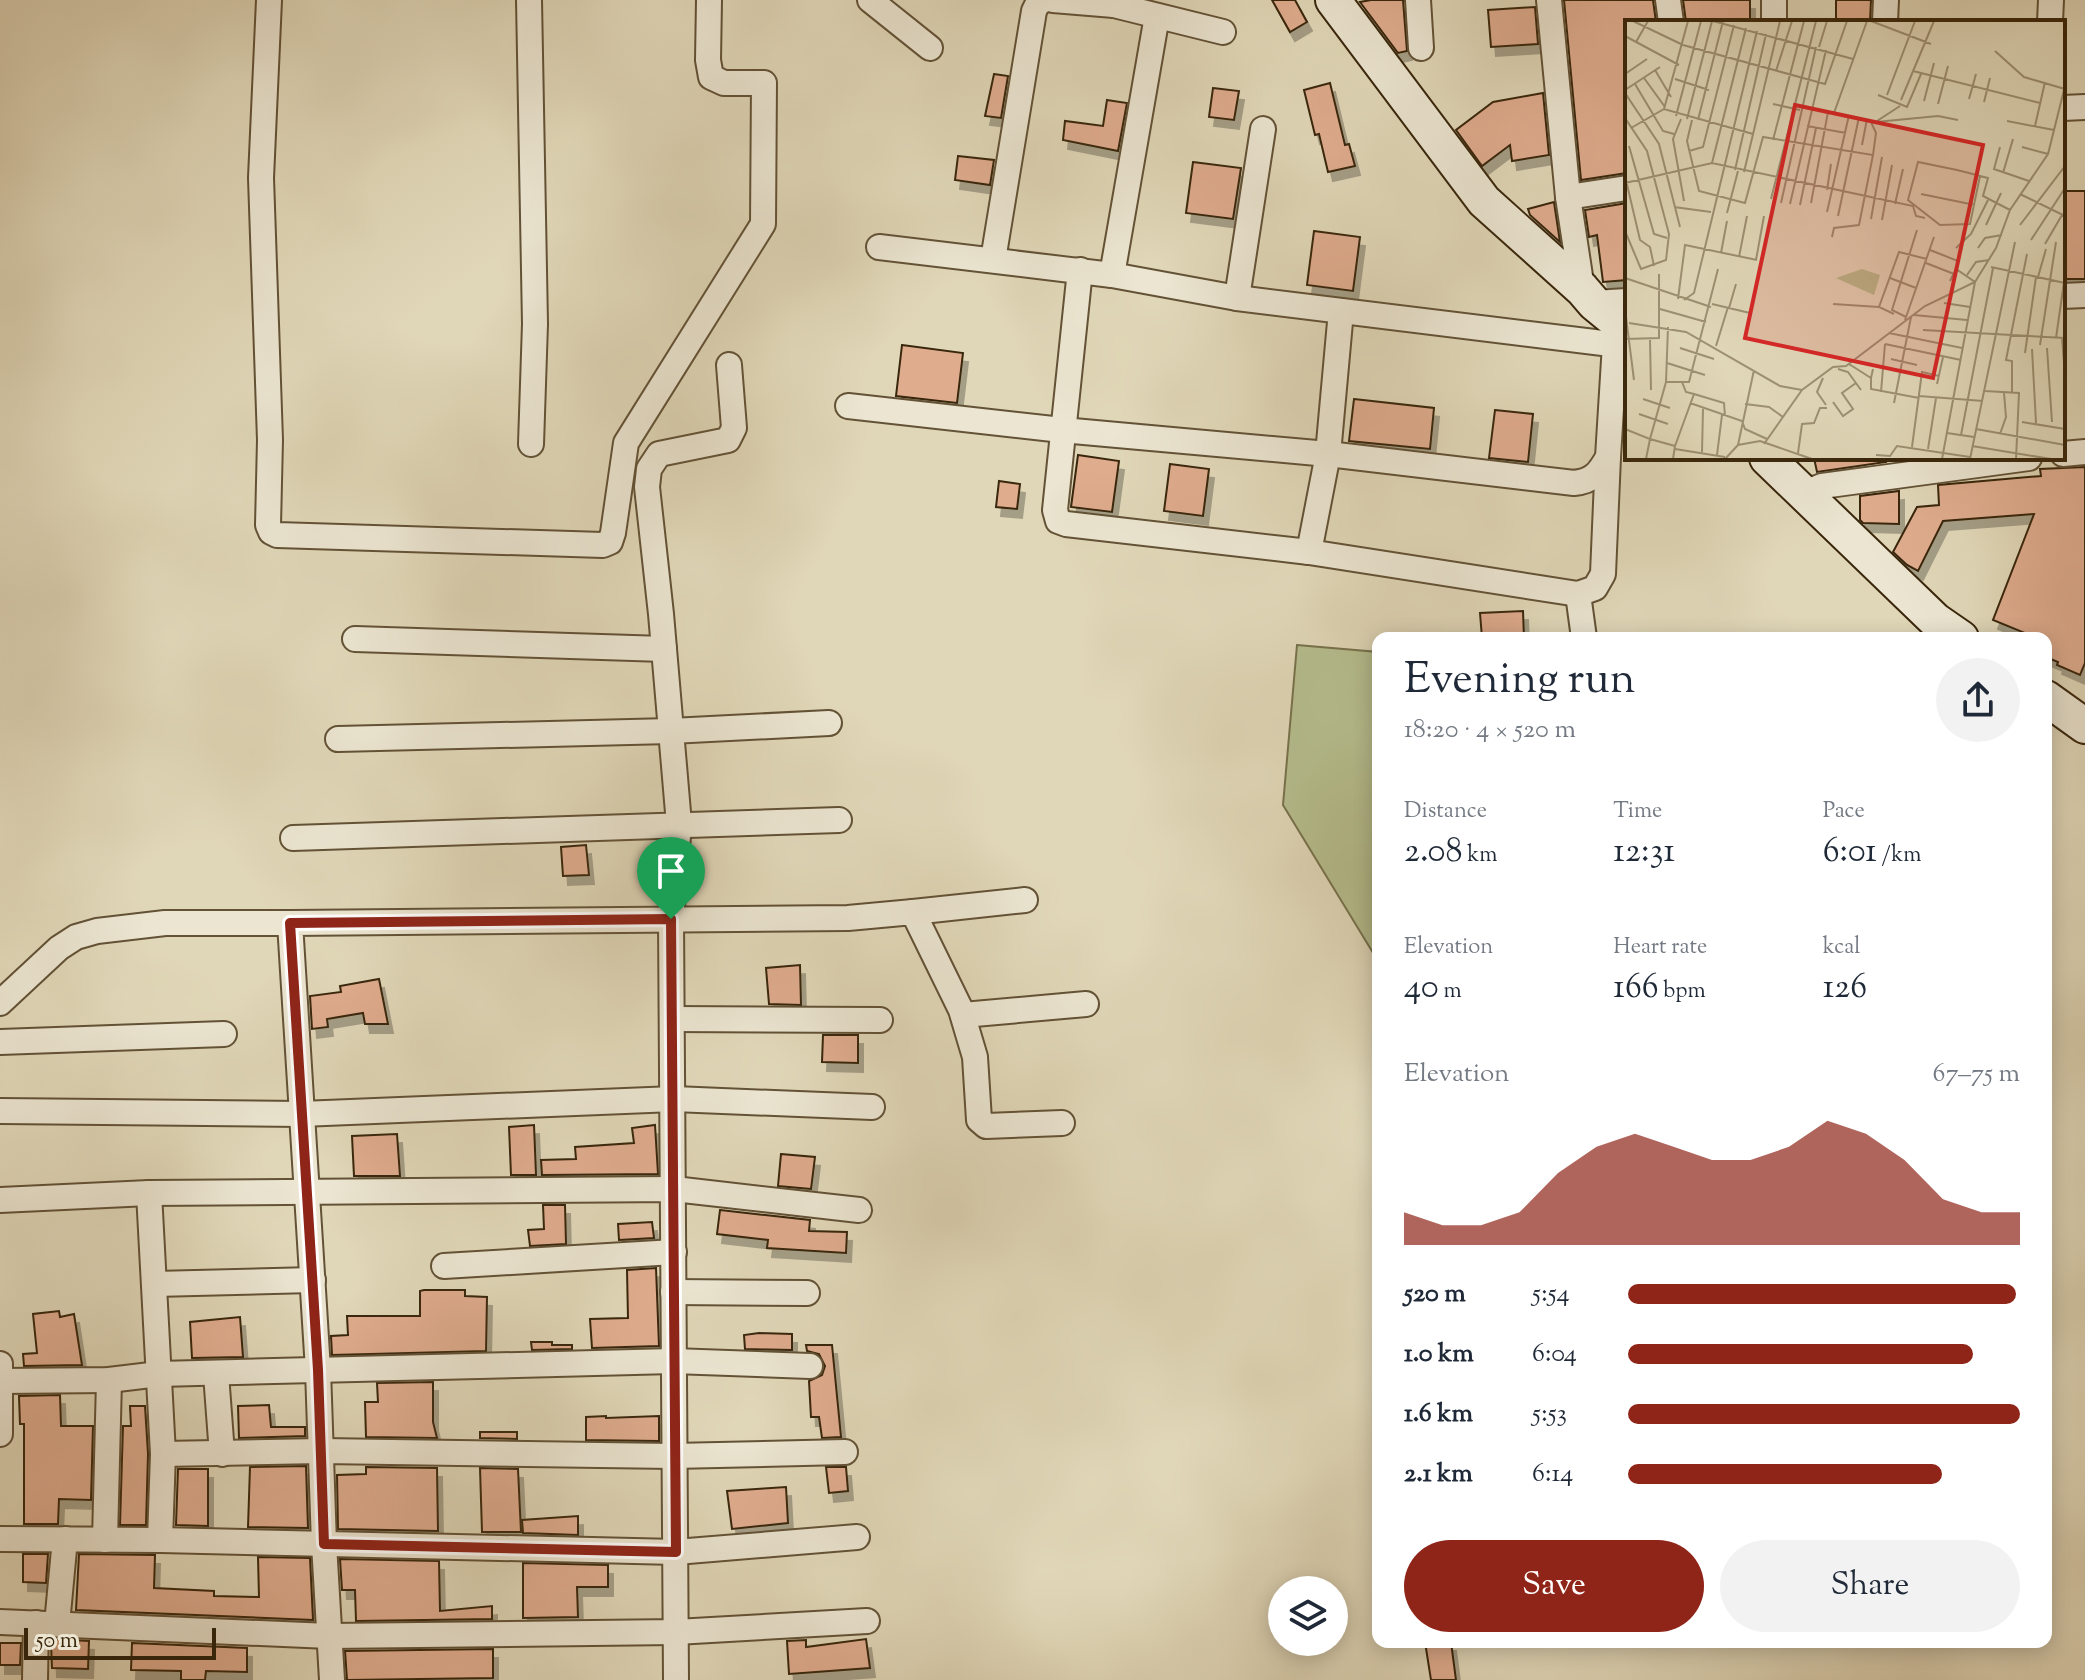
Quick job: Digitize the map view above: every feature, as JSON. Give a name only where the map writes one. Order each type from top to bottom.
[{"type":"street","points":[[269,0],[261,178],[270,440],[268,525],[271,532],[293,536],[603,545],[610,542],[613,533],[626,443],[763,224],[764,83],[724,83],[711,77],[708,60],[709,0]]},
{"type":"street","points":[[529,0],[535,324],[531,444]]},
{"type":"street","points":[[870,0],[930,48]]},
{"type":"street","points":[[993,260],[1034,11],[1038,3],[1044,0]]},
{"type":"street","points":[[1053,0],[1115,2],[1223,32]]},
{"type":"street","points":[[1333,0],[1484,201],[1601,298]]},
{"type":"street","points":[[1418,0],[1421,48]]},
{"type":"street","points":[[1080,270],[1062,430],[1055,510],[1058,521],[1309,552],[1578,594],[1595,588],[1603,574],[1608,457],[1623,340],[1601,298],[1568,197],[1549,0]]},
{"type":"street","points":[[1668,0],[1671,20]]},
{"type":"street","points":[[1885,20],[1886,0]]},
{"type":"street","points":[[2050,20],[2051,0]]},
{"type":"street","points":[[1112,275],[1157,16]]},
{"type":"street","points":[[2065,108],[2085,107]]},
{"type":"street","points":[[1237,298],[1263,129]]},
{"type":"street","points":[[1568,197],[1625,188]]},
{"type":"street","points":[[879,247],[1080,270],[1237,298],[1623,340]]},
{"type":"street","points":[[2065,296],[2085,295]]},
{"type":"street","points":[[1309,552],[1328,454],[1341,311]]},
{"type":"street","points":[[676,1680],[671,919],[679,824],[647,487],[649,469],[659,454],[728,440],[734,428],[729,365]]},
{"type":"street","points":[[848,406],[1062,430],[1328,454],[1574,483],[1588,481],[1600,472],[1608,457]]},
{"type":"street","points":[[2065,454],[2085,452]]},
{"type":"street","points":[[1804,493],[1879,468],[1999,460]]},
{"type":"street","points":[[1775,461],[1935,620],[1952,632]]},
{"type":"street","points":[[1578,594],[1583,632]]},
{"type":"street","points":[[355,639],[664,649]]},
{"type":"street","points":[[2052,702],[2085,726]]},
{"type":"street","points":[[338,739],[671,731],[829,723]]},
{"type":"street","points":[[293,838],[839,820]]},
{"type":"street","points":[[0,1003],[59,948],[76,937],[97,931],[165,923],[848,918],[1025,900]]},
{"type":"street","points":[[910,912],[963,1015],[975,1057],[979,1120],[986,1126],[1062,1123]]},
{"type":"street","points":[[290,923],[318,1370],[332,1680]]},
{"type":"street","points":[[963,1015],[1086,1004]]},
{"type":"street","points":[[672,1019],[880,1020]]},
{"type":"street","points":[[0,1042],[224,1034]]},
{"type":"street","points":[[0,1111],[301,1114],[674,1099],[872,1107]]},
{"type":"street","points":[[0,1200],[149,1193],[674,1189],[859,1210]]},
{"type":"street","points":[[149,1193],[163,1454],[160,1540]]},
{"type":"street","points":[[444,1266],[674,1252]]},
{"type":"street","points":[[155,1284],[313,1280]]},
{"type":"street","points":[[673,1292],[807,1293]]},
{"type":"street","points":[[0,1434],[1,1372],[109,1380],[159,1374],[673,1361],[810,1366]]},
{"type":"street","points":[[216,1374],[222,1454]]},
{"type":"street","points":[[105,1540],[109,1380]]},
{"type":"street","points":[[163,1454],[322,1451],[673,1456],[845,1452]]},
{"type":"street","points":[[0,1539],[676,1552],[857,1537]]},
{"type":"street","points":[[35,1680],[65,1539]]},
{"type":"street","points":[[0,1622],[329,1636],[676,1632],[867,1621]]},
{"type":"green space","points":[[1297,645],[1372,651],[1372,951],[1283,805]]},
{"type":"building","points":[[1272,0],[1295,0],[1307,22],[1290,32]]},
{"type":"building","points":[[1403,0],[1407,51],[1398,53],[1360,2]]},
{"type":"building","points":[[1564,0],[1653,0],[1656,20],[1625,20],[1625,173],[1581,180]]},
{"type":"building","points":[[1683,0],[1750,0],[1750,20],[1686,20]]},
{"type":"building","points":[[1836,0],[1871,0],[1870,20],[1836,20]]},
{"type":"building","points":[[1535,7],[1538,44],[1491,47],[1488,10]]},
{"type":"building","points":[[994,74],[1008,76],[1001,118],[985,116]]},
{"type":"building","points":[[1330,83],[1345,145],[1349,144],[1355,166],[1328,172],[1304,90]]},
{"type":"building","points":[[1213,88],[1239,91],[1234,120],[1209,117]]},
{"type":"building","points":[[1543,93],[1549,155],[1512,161],[1510,145],[1482,166],[1456,130],[1493,102]]},
{"type":"building","points":[[1107,100],[1127,103],[1118,151],[1063,140],[1065,121],[1103,126]]},
{"type":"building","points":[[958,156],[994,160],[990,185],[955,180]]},
{"type":"building","points":[[1193,162],[1241,168],[1233,219],[1186,213]]},
{"type":"building","points":[[2065,191],[2085,191],[2085,279],[2065,279]]},
{"type":"building","points":[[1554,202],[1560,242],[1530,215],[1528,209]]},
{"type":"building","points":[[1625,203],[1625,280],[1603,282],[1597,235],[1589,237],[1585,210]]},
{"type":"building","points":[[1314,231],[1360,237],[1353,291],[1307,285]]},
{"type":"building","points":[[902,345],[963,353],[957,403],[896,396]]},
{"type":"building","points":[[1354,399],[1434,408],[1430,449],[1349,441]]},
{"type":"building","points":[[1495,410],[1533,414],[1528,462],[1489,458]]},
{"type":"building","points":[[1078,455],[1119,461],[1112,512],[1071,507]]},
{"type":"building","points":[[1814,460],[1886,462],[1817,472]]},
{"type":"building","points":[[1170,464],[1209,469],[1203,516],[1164,511]]},
{"type":"building","points":[[2085,467],[2085,663],[2080,675],[2052,660],[2052,632],[2022,632],[1993,620],[2034,514],[1943,521],[1918,571],[1893,552],[1917,507],[1939,505],[1938,485],[2041,476],[2040,469]]},
{"type":"building","points":[[999,481],[1020,484],[1017,509],[996,507]]},
{"type":"building","points":[[1899,491],[1899,524],[1863,523],[1860,520],[1860,496]]},
{"type":"building","points":[[1523,611],[1524,632],[1482,632],[1480,613]]},
{"type":"building","points":[[586,845],[589,875],[563,876],[561,847]]},
{"type":"building","points":[[800,965],[801,1005],[769,1004],[766,968]]},
{"type":"building","points":[[379,979],[388,1024],[365,1024],[363,1013],[327,1019],[328,1027],[312,1029],[310,996],[341,992],[340,986]]},
{"type":"building","points":[[823,1035],[858,1035],[858,1063],[822,1062]]},
{"type":"building","points":[[534,1125],[536,1175],[511,1175],[509,1127]]},
{"type":"building","points":[[655,1125],[658,1174],[542,1175],[541,1160],[576,1159],[575,1147],[634,1143],[632,1128]]},
{"type":"building","points":[[397,1134],[400,1176],[354,1176],[352,1136]]},
{"type":"building","points":[[781,1154],[815,1157],[811,1189],[778,1186]]},
{"type":"building","points":[[543,1205],[565,1205],[566,1244],[530,1246],[528,1230],[544,1229]]},
{"type":"building","points":[[720,1210],[810,1220],[809,1231],[847,1232],[846,1253],[767,1248],[768,1240],[717,1234]]},
{"type":"building","points":[[652,1222],[654,1238],[619,1240],[618,1224]]},
{"type":"building","points":[[656,1268],[659,1346],[592,1348],[590,1319],[628,1318],[627,1270]]},
{"type":"building","points":[[465,1290],[465,1296],[487,1297],[486,1351],[332,1355],[331,1336],[348,1335],[347,1316],[420,1316],[420,1291]]},
{"type":"building","points":[[59,1311],[60,1317],[74,1314],[82,1365],[24,1366],[23,1354],[37,1353],[33,1314]]},
{"type":"building","points":[[240,1317],[243,1357],[192,1358],[190,1322]]},
{"type":"building","points":[[792,1334],[792,1350],[745,1349],[744,1335]]},
{"type":"building","points":[[531,1342],[572,1345],[572,1349],[532,1350]]},
{"type":"building","points":[[806,1345],[832,1345],[841,1437],[822,1438],[819,1417],[811,1417],[809,1381],[822,1375],[825,1366],[819,1354],[807,1351]]},
{"type":"building","points":[[433,1382],[433,1422],[437,1438],[366,1437],[365,1402],[378,1402],[377,1383]]},
{"type":"building","points":[[60,1395],[61,1426],[93,1426],[91,1500],[59,1499],[58,1524],[24,1524],[24,1424],[20,1424],[19,1396]]},
{"type":"building","points":[[269,1405],[271,1427],[305,1427],[305,1436],[239,1438],[238,1406]]},
{"type":"building","points":[[130,1406],[145,1406],[148,1454],[146,1525],[120,1525],[123,1426],[131,1426]]},
{"type":"building","points":[[659,1416],[659,1441],[586,1440],[586,1417]]},
{"type":"building","points":[[480,1432],[517,1432],[517,1439],[480,1438]]},
{"type":"building","points":[[306,1466],[308,1528],[248,1527],[250,1467]]},
{"type":"building","points":[[366,1467],[437,1468],[438,1531],[338,1529],[337,1475],[366,1474]]},
{"type":"building","points":[[826,1467],[846,1467],[848,1491],[829,1493]]},
{"type":"building","points":[[480,1468],[518,1469],[521,1532],[482,1532]]},
{"type":"building","points":[[178,1469],[208,1469],[208,1526],[176,1525]]},
{"type":"building","points":[[786,1487],[788,1523],[732,1529],[727,1491]]},
{"type":"building","points":[[578,1516],[578,1535],[523,1533],[522,1520]]},
{"type":"building","points":[[23,1554],[48,1554],[46,1583],[23,1582]]},
{"type":"building","points":[[79,1554],[155,1555],[154,1588],[214,1591],[214,1596],[259,1597],[258,1557],[310,1558],[313,1620],[76,1610]]},
{"type":"building","points":[[340,1559],[439,1561],[440,1611],[492,1606],[492,1619],[356,1621],[355,1590],[342,1590]]},
{"type":"building","points":[[523,1563],[608,1565],[608,1587],[577,1587],[578,1617],[523,1618]]},
{"type":"building","points":[[53,1639],[89,1641],[88,1669],[52,1668]]},
{"type":"building","points":[[866,1639],[870,1668],[789,1674],[787,1641],[806,1640],[806,1647]]},
{"type":"building","points":[[0,1643],[21,1643],[20,1665],[0,1665]]},
{"type":"building","points":[[132,1643],[247,1648],[247,1672],[206,1671],[205,1680],[181,1680],[181,1671],[131,1670]]},
{"type":"building","points":[[1426,1648],[1452,1648],[1456,1680],[1431,1680]]},
{"type":"building","points":[[493,1649],[493,1678],[347,1680],[345,1651]]},
{"type":"route","points":[[671,919],[676,1552],[324,1544],[318,1370],[290,923],[671,919]]}]
